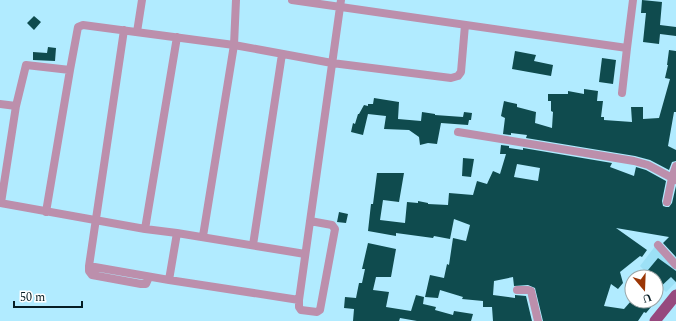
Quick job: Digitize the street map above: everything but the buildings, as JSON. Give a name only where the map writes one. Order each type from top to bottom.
[{"type":"main road","points":[[654,321],[676,295]]},
{"type":"street","points":[[137,32],[142,0]]},
{"type":"street","points":[[203,236],[234,45],[236,0]]},
{"type":"street","points":[[292,0],[341,4],[465,25],[627,48]]},
{"type":"street","points":[[622,93],[633,0]]},
{"type":"street","points":[[310,221],[332,225],[335,229],[320,310],[317,312],[301,310],[298,307],[332,63],[341,4]]},
{"type":"street","points":[[46,212],[78,27],[83,25],[177,37],[234,45],[332,63],[451,78],[458,76],[461,72],[465,25]]},
{"type":"street","points":[[124,30],[95,220],[89,271],[92,275],[140,284],[146,284],[149,277],[299,300]]},
{"type":"street","points":[[145,229],[177,37]]},
{"type":"street","points":[[253,245],[282,54]]},
{"type":"street","points":[[70,70],[26,65],[16,106],[1,203],[145,229],[203,236],[305,254]]},
{"type":"street","points":[[0,104],[16,106]]},
{"type":"street","points":[[458,132],[634,161],[648,165],[674,179]]},
{"type":"street","points":[[667,202],[674,179],[676,166]]},
{"type":"street","points":[[169,280],[177,233]]},
{"type":"street","points":[[658,244],[676,265]]},
{"type":"street","points":[[517,290],[530,291],[538,321]]},
{"type":"shaded area","points":[[656,245],[669,260],[676,255],[676,282],[666,292],[664,290],[664,269],[643,269],[640,266]]}]
